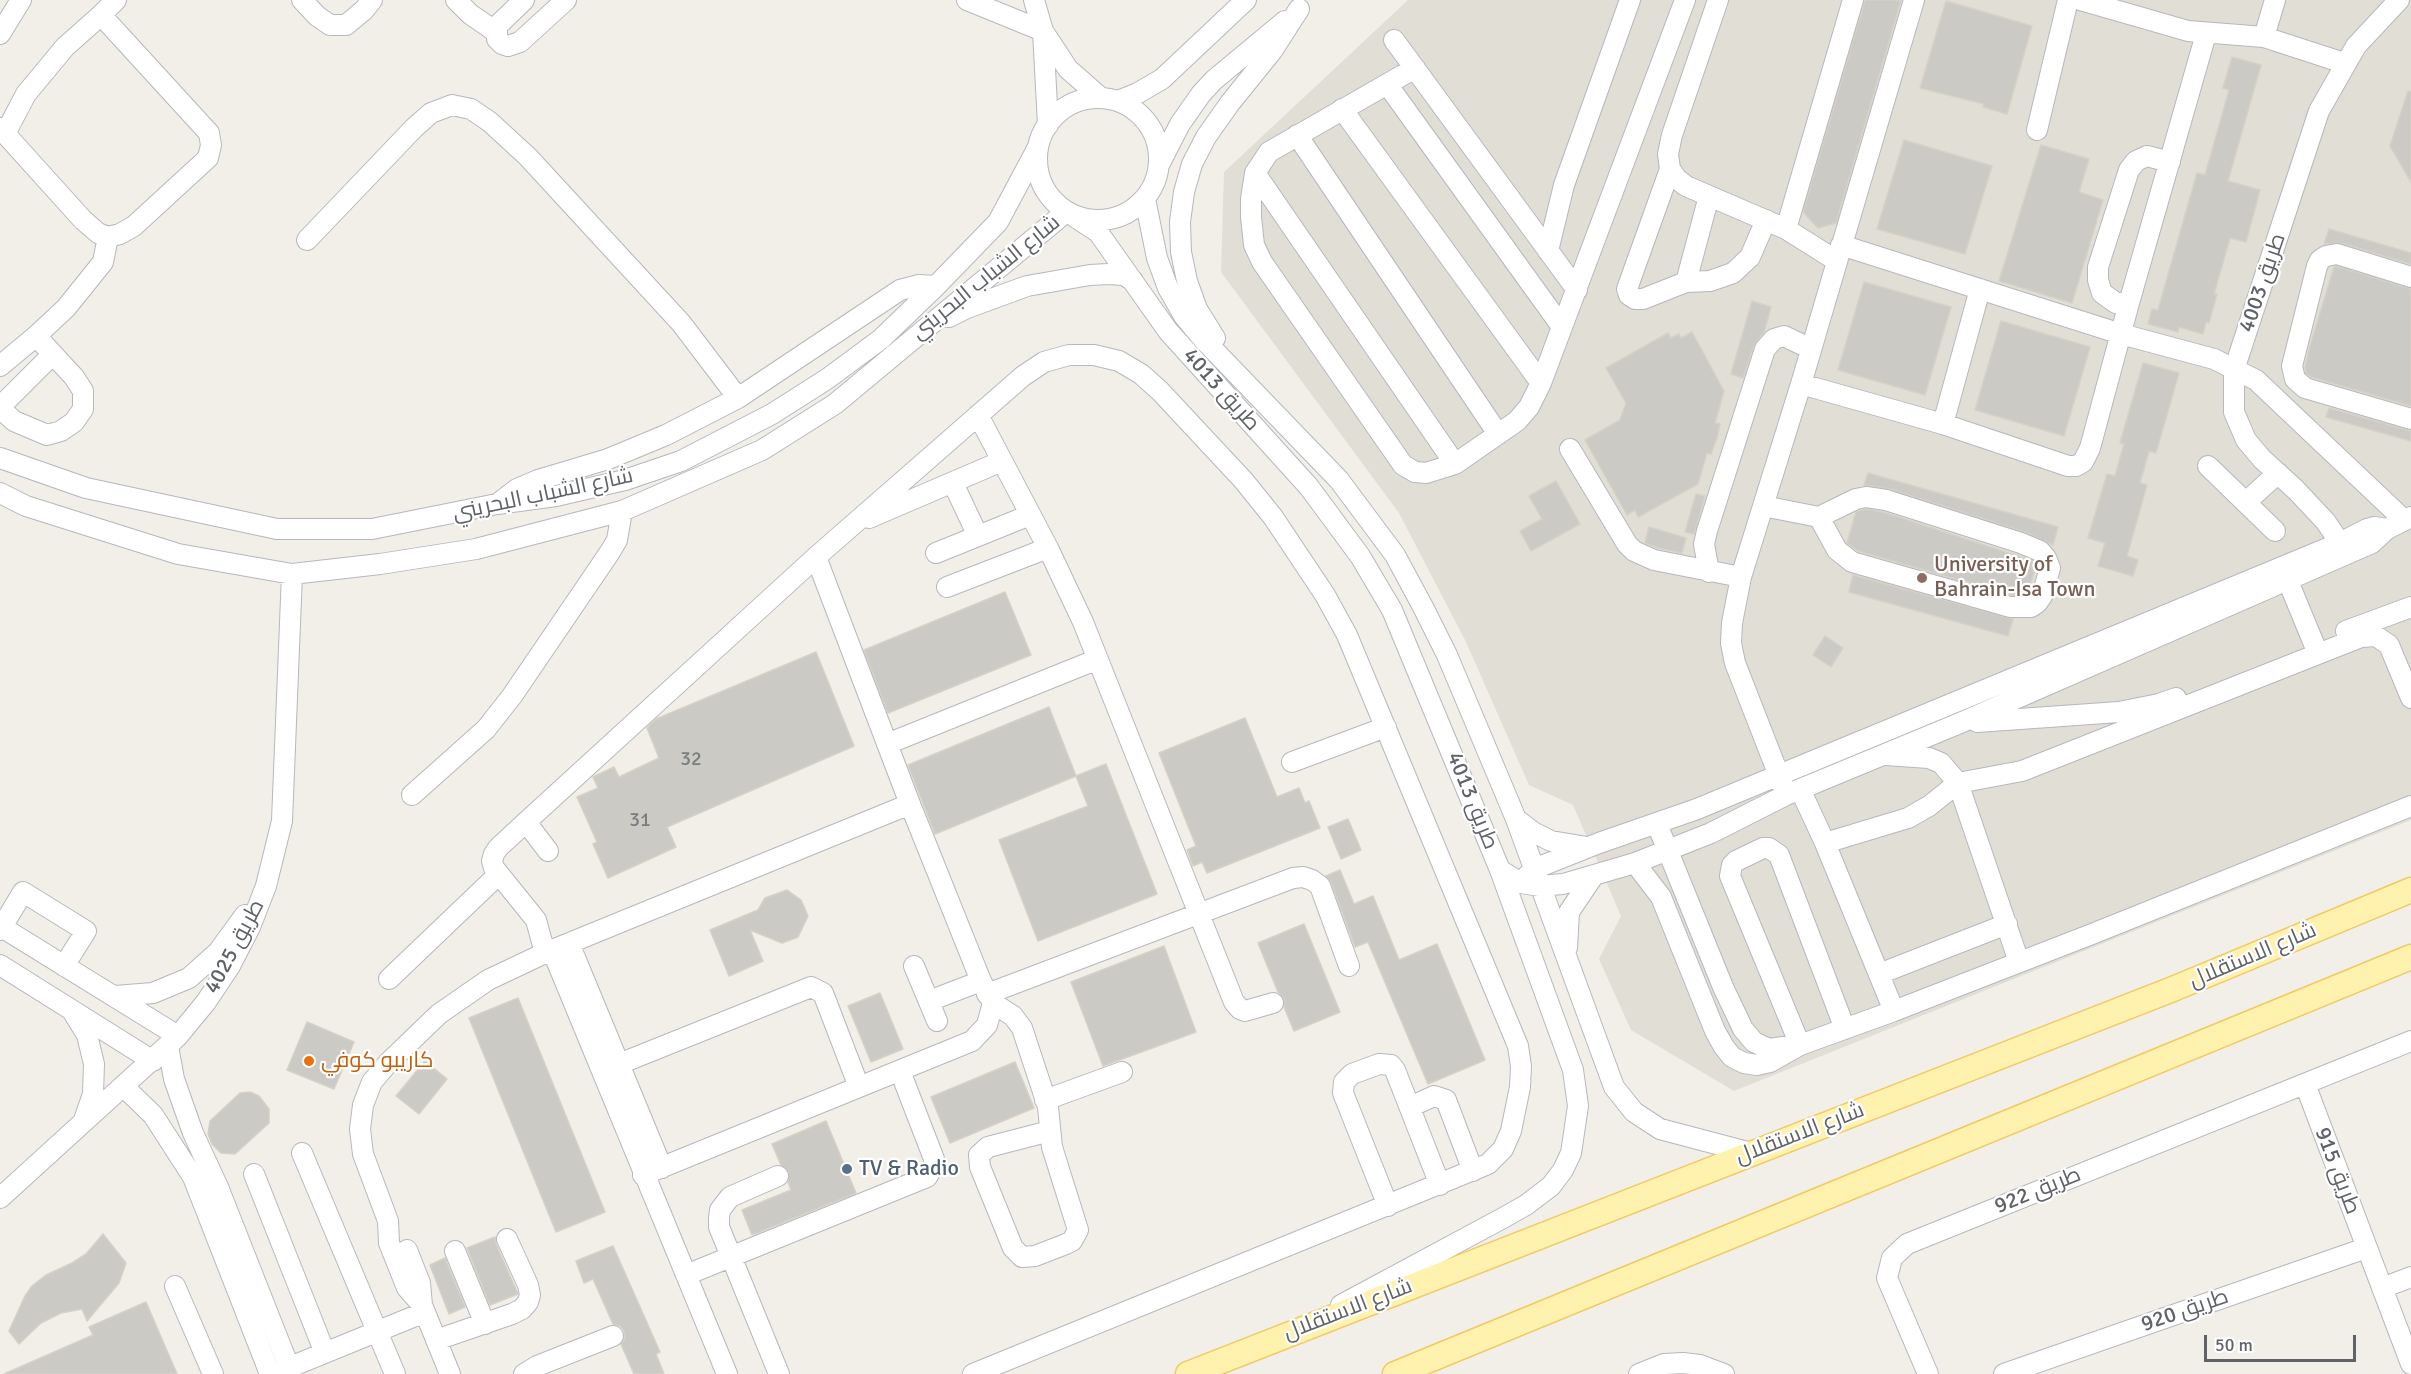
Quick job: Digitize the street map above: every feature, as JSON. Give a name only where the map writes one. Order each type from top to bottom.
[{"type":"main road","name":"شارع الاستقلال","points":[[1188,1374],[2174,989],[2411,890]]},
{"type":"main road","points":[[1395,1374],[2411,957]]},
{"type":"street","points":[[101,15],[209,134],[211,145],[208,158],[134,226],[120,234],[108,237],[98,233],[83,220],[3,130],[26,94],[64,47],[116,0]]},
{"type":"street","points":[[302,0],[317,16],[330,25],[346,25],[372,0]]},
{"type":"street","points":[[456,0],[476,19],[496,32],[502,44],[514,45],[566,0]]},
{"type":"street","points":[[496,32],[501,21],[524,0]]},
{"type":"street","points":[[967,0],[1043,31],[1068,69],[1109,99],[1132,108],[1144,118],[1154,132],[1159,147],[1160,164]]},
{"type":"street","points":[[1034,0],[1043,31],[1048,124]]},
{"type":"street","points":[[1548,250],[1564,185],[1630,0]]},
{"type":"street","points":[[1415,68],[1269,152],[1255,173],[1251,199],[1251,234],[1262,262],[1403,465],[1415,472],[1426,473],[1455,464],[1524,414],[1541,383],[1685,0]]},
{"type":"street","points":[[1718,0],[1672,135],[1668,154],[1670,169],[1627,289],[1629,295],[1635,299],[1643,299],[1686,282],[1710,281],[1733,273],[1750,257],[1766,220]]},
{"type":"street","points":[[1786,229],[1853,0]]},
{"type":"street","points":[[1894,1011],[1825,843],[1779,774],[1735,663],[1731,643],[1732,623],[1741,577],[1801,384],[1914,0]]},
{"type":"street","points":[[2037,130],[2068,0]]},
{"type":"street","points":[[2080,0],[2188,31],[2264,37],[2344,63]]},
{"type":"street","points":[[2264,37],[2275,0]]},
{"type":"street","name":"طريق 4003","points":[[2340,550],[2326,522],[2254,450],[2239,427],[2235,412],[2234,370],[2296,187],[2319,111],[2344,63],[2356,46],[2399,0]]},
{"type":"street","points":[[1241,3],[1162,79],[1138,93],[1109,99],[1086,99],[1071,104],[1058,113],[1048,124],[1038,147],[1037,166],[1042,184],[1052,200],[1071,214],[1090,220],[1105,221],[1134,210],[1145,199],[1155,182],[1160,164],[1180,124],[1201,94],[1214,80],[1304,4]]},
{"type":"street","points":[[1231,366],[1197,309],[1187,281],[1181,252],[1180,222],[1184,192],[1192,164],[1206,137],[1272,51],[1304,4]]},
{"type":"street","points":[[0,34],[12,5]]},
{"type":"street","points":[[1801,384],[1943,424],[2068,466],[2076,466],[2083,462],[2090,448],[2206,34]]},
{"type":"street","points":[[1394,40],[1577,290]]},
{"type":"street","points":[[1387,84],[1562,327]]},
{"type":"street","points":[[307,240],[414,128],[432,113],[452,105],[471,109],[490,122],[528,157],[681,323],[738,398]]},
{"type":"street","points":[[1342,109],[1541,383]]},
{"type":"street","points":[[1297,135],[1498,434]]},
{"type":"street","name":"شارع الشباب البحريني","points":[[0,458],[86,488],[277,529],[372,529],[497,504],[556,496],[625,480],[681,461],[772,414],[881,339],[998,222],[1038,147]]},
{"type":"street","points":[[2129,303],[2116,303],[2102,293],[2098,280],[2098,267],[2129,170],[2136,161],[2147,156],[2170,162]]},
{"type":"street","points":[[1513,907],[1532,879],[1590,847],[1657,824],[2340,550],[2372,543],[2400,522],[2261,385],[2234,370],[2202,355],[2121,334],[1980,289],[1839,253],[1686,186],[1670,169]]},
{"type":"street","points":[[1255,173],[1455,464]]},
{"type":"street","points":[[1686,282],[1709,196]]},
{"type":"street","name":"طريق 4013","points":[[1145,199],[1157,258],[1168,288],[1184,316],[1204,340],[1339,480],[1395,555],[1447,655],[1516,819],[1532,879],[1567,956],[1614,1087],[1634,1112],[1646,1122],[1675,1135],[1750,1153]]},
{"type":"street","name":"طريق 4013","points":[[1071,214],[1098,232],[1168,331],[1309,487],[1360,556],[1392,610],[1500,870],[1573,1070],[1578,1106],[1571,1153],[1563,1170],[1551,1186],[1526,1205],[1286,1334]]},
{"type":"street","name":"شارع الشباب البحريني","points":[[0,493],[26,506],[178,554],[292,574],[380,564],[476,549],[622,511],[762,450],[835,404],[911,339],[1071,214]]},
{"type":"street","points":[[0,366],[66,308],[103,262],[108,237]]},
{"type":"street","points":[[2411,277],[2337,254],[2320,260],[2292,366],[2295,379],[2305,388],[2411,419]]},
{"type":"street","points":[[911,339],[967,308],[1027,286],[1108,274],[1124,275],[1133,281]]},
{"type":"street","points":[[497,504],[517,489],[538,480],[608,459],[666,435],[738,398],[900,290],[919,285],[936,286]]},
{"type":"street","points":[[1943,424],[1980,289]]},
{"type":"street","points":[[36,336],[75,376],[83,391],[83,409],[74,422],[61,431],[47,435],[14,421],[0,407],[53,354]]},
{"type":"street","points":[[1709,572],[1704,544],[1707,531],[1765,349],[1774,339],[1784,336],[1811,349]]},
{"type":"street","points":[[727,1374],[643,1175],[595,1032],[555,949],[536,920],[499,874],[492,861],[494,854],[526,822],[816,557],[1023,376],[1044,362],[1069,355],[1094,355],[1119,361],[1141,374],[1160,391],[1244,481],[1300,555],[1347,635],[1518,1046],[1521,1066],[1520,1087],[1511,1131],[1503,1149],[1488,1164],[973,1374]]},
{"type":"street","points":[[978,415],[1048,548],[1098,660],[1198,914],[1237,1006],[1240,1010],[1250,1011],[1273,1003]]},
{"type":"street","points":[[1570,449],[1627,544],[1634,551],[1654,560],[1741,577]]},
{"type":"street","points":[[853,525],[1002,461]]},
{"type":"street","points":[[2208,466],[2275,531]]},
{"type":"street","points":[[2246,502],[2278,473]]},
{"type":"street","points":[[953,483],[978,536]]},
{"type":"street","points":[[1762,506],[1819,517],[1856,499],[1866,497],[1886,500],[2032,547],[2046,558],[2050,568],[2042,596],[2031,607],[2010,607],[1852,562],[1838,550],[1819,517]]},
{"type":"street","points":[[412,795],[486,729],[512,696],[610,552],[617,540],[622,511]]},
{"type":"street","points":[[936,554],[1030,514]]},
{"type":"street","points":[[947,587],[1048,548]]},
{"type":"street","points":[[1500,870],[1532,879],[1563,884],[1635,863],[1710,833],[1793,792],[1960,723],[2288,580],[2340,550]]},
{"type":"street","points":[[643,1175],[972,1041],[987,1025],[987,992],[910,804],[816,557]]},
{"type":"street","name":"طريق 4025","points":[[0,1198],[173,1041],[206,1002],[230,966],[250,927],[266,886],[282,821],[292,574]]},
{"type":"street","points":[[2288,580],[2314,644]]},
{"type":"street","points":[[1960,723],[2139,709],[2159,704],[2411,607]]},
{"type":"street","points":[[1825,843],[1908,818],[1929,806],[1958,783],[2022,771],[2368,636],[2376,636],[2389,645],[2411,698]]},
{"type":"street","points":[[887,744],[1098,660]]},
{"type":"street","points":[[1292,762],[1386,727]]},
{"type":"street","points":[[1880,755],[1929,758],[1941,763],[1958,783],[2019,962]]},
{"type":"street","points":[[450,1374],[423,1308],[407,1288],[389,1243],[388,1221],[363,1154],[360,1129],[363,1105],[372,1082],[388,1063],[439,1014],[488,980],[555,949],[910,804]]},
{"type":"street","points":[[1635,863],[1662,897],[1715,1031],[1732,1057],[1744,1063],[1757,1065],[1770,1062],[1800,1045],[1894,1011],[2411,806]]},
{"type":"street","points":[[1516,819],[1551,841],[1590,847]]},
{"type":"street","points":[[526,822],[548,851]]},
{"type":"street","points":[[1657,824],[1723,987],[1743,1029],[1754,1042],[1769,1049],[1800,1045]]},
{"type":"street","points":[[1800,1045],[1730,876],[1732,865],[1736,861],[1763,848],[1774,851],[1781,860],[1845,1029]]},
{"type":"street","points":[[389,979],[499,874]]},
{"type":"street","points":[[1567,956],[1569,912],[1593,875]]},
{"type":"street","points":[[929,1001],[987,992],[1293,878],[1303,877],[1320,886],[1349,966]]},
{"type":"street","points":[[114,996],[153,993],[189,978],[218,952],[266,886]]},
{"type":"street","points":[[64,966],[86,931],[23,892],[1,928],[64,966],[114,996],[173,1041],[174,1079],[193,1133],[218,1187],[278,1372]]},
{"type":"street","points":[[1879,974],[2007,924]]},
{"type":"street","points":[[0,965],[153,1061]]},
{"type":"street","points":[[914,966],[937,1020]]},
{"type":"street","points":[[619,1064],[811,987],[823,993],[859,1087]]},
{"type":"street","points":[[1700,995],[1723,987]]},
{"type":"street","points":[[987,992],[1013,1016],[1022,1028],[1045,1100],[1054,1155],[1078,1230],[1072,1241],[1066,1244],[1035,1256],[1022,1257],[1012,1248],[980,1167],[979,1155],[988,1147],[1050,1131]]},
{"type":"street","points":[[71,1010],[87,1035],[94,1064],[93,1094],[83,1122]]},
{"type":"street","points":[[595,1032],[619,1064],[662,1168]]},
{"type":"street","points":[[2305,1084],[2411,1041]]},
{"type":"street","points":[[1388,1206],[1343,1093],[1344,1082],[1352,1074],[1379,1064],[1391,1065],[1398,1075],[1440,1185]]},
{"type":"street","points":[[686,1275],[927,1177],[934,1165],[934,1159],[900,1071]]},
{"type":"street","points":[[1045,1100],[1122,1072]]},
{"type":"street","name":"طريق 915","points":[[2305,1084],[2411,1364]]},
{"type":"street","name":"طريق 922","points":[[1928,1374],[1887,1278],[1892,1258],[1898,1250],[1907,1244],[2305,1084]]},
{"type":"street","points":[[123,1086],[153,1116],[193,1177],[278,1372]]},
{"type":"street","points":[[1410,1107],[1434,1096],[1446,1100],[1473,1171]]},
{"type":"street","points":[[302,1153],[395,1374]]},
{"type":"street","points":[[254,1174],[325,1353]]},
{"type":"street","points":[[778,1176],[737,1193],[724,1203],[720,1210],[719,1227],[779,1374]]},
{"type":"street","points":[[436,1340],[522,1309],[528,1302],[530,1295],[528,1285],[507,1239]]},
{"type":"street","name":"طريق 920","points":[[2004,1374],[2366,1248]]},
{"type":"street","points":[[455,1251],[485,1324]]},
{"type":"street","points":[[2382,1288],[2411,1277]]},
{"type":"street","points":[[175,1286],[213,1374]]},
{"type":"street","points":[[278,1372],[377,1331],[423,1308]]},
{"type":"street","points":[[524,1374],[537,1366],[613,1336]]},
{"type":"street","points":[[1639,1374],[1664,1364],[1683,1363],[1700,1365],[1724,1374]]},
{"type":"shaded area","name":"University of Bahrain-Isa Town","points":[[1408,0],[2411,0],[2411,820],[1734,1091],[1631,1030],[1599,959],[1621,916],[1573,805],[1529,785],[1466,642],[1399,513],[1221,272],[1224,172]]},
{"type":"building","points":[[1865,0],[1901,0],[1836,223],[1818,228],[1803,212]]},
{"type":"building","points":[[1946,1],[2032,26],[2007,114],[1983,107],[1984,104],[1920,88]]},
{"type":"building","points":[[2232,57],[2261,65],[2228,181],[2260,190],[2246,242],[2230,238],[2214,294],[2217,294],[2209,323],[2206,322],[2203,334],[2179,327],[2178,332],[2148,324],[2152,309],[2158,310],[2197,173],[2205,175],[2229,90],[2223,88]]},
{"type":"building","points":[[2408,91],[2411,92],[2411,182],[2390,146]]},
{"type":"building","points":[[1904,140],[1992,166],[1965,254],[1877,229]]},
{"type":"building","points":[[2041,145],[2089,159],[2079,192],[2103,200],[2072,303],[1999,281]]},
{"type":"building","points":[[2329,229],[2411,253],[2411,264],[2341,243],[2324,244]]},
{"type":"building","points":[[2336,266],[2411,289],[2411,406],[2311,377],[2306,373],[2310,346]]},
{"type":"building","points":[[1864,282],[1951,307],[1925,395],[1838,370]]},
{"type":"building","points":[[1752,301],[1771,307],[1764,332],[1754,345],[1743,378],[1731,374]]},
{"type":"building","points":[[2001,321],[2090,347],[2064,436],[1975,410]]},
{"type":"building","points":[[1692,332],[1724,391],[1715,423],[1720,424],[1717,438],[1711,454],[1707,453],[1698,484],[1638,517],[1635,510],[1627,515],[1585,440],[1620,420],[1626,403],[1606,368],[1668,333],[1671,338],[1679,334],[1681,338]]},
{"type":"building","points":[[2143,363],[2179,373],[2156,453],[2149,451],[2140,483],[2147,485],[2127,556],[2138,560],[2133,576],[2098,566],[2105,543],[2088,538],[2107,474],[2115,476],[2124,444],[2120,443]]},
{"type":"building","points":[[2329,408],[2411,431],[2411,441],[2326,417]]},
{"type":"building","points":[[1868,473],[2058,527],[2053,545],[2025,532],[1890,489],[1864,485]]},
{"type":"building","points":[[1556,481],[1580,524],[1531,551],[1520,531],[1542,519],[1529,496]]},
{"type":"building","points":[[1696,494],[1705,496],[1694,534],[1685,532]]},
{"type":"building","points":[[1866,509],[1883,512],[2033,561],[2036,566],[2027,595],[2012,595],[1858,551],[1847,543],[1856,512]]},
{"type":"building","points":[[1649,527],[1686,538],[1682,553],[1645,543]]},
{"type":"building","points":[[1853,575],[2013,619],[2008,636],[1849,592]]},
{"type":"building","points":[[1005,592],[1031,655],[888,713],[864,650]]},
{"type":"building","points":[[1825,636],[1843,648],[1831,667],[1813,655]]},
{"type":"building","points":[[816,652],[854,746],[667,827],[676,847],[608,878],[593,844],[597,842],[577,797],[598,788],[593,777],[614,767],[619,777],[659,758],[647,728],[656,719]]},
{"type":"building","points":[[1049,707],[1076,776],[935,834],[908,765]]},
{"type":"building","points":[[1245,718],[1277,797],[1299,788],[1305,803],[1309,801],[1320,828],[1207,873],[1202,862],[1193,866],[1187,850],[1196,846],[1159,753]]},
{"type":"building","points":[[1106,764],[1157,894],[1038,941],[999,840],[1088,806],[1076,776]]},
{"type":"building","points":[[1348,819],[1361,850],[1341,859],[1328,827]]},
{"type":"building","points":[[1340,870],[1354,904],[1373,896],[1399,960],[1437,944],[1485,1060],[1428,1084],[1368,942],[1355,947],[1331,882],[1326,876]]},
{"type":"building","points":[[787,890],[801,900],[808,916],[798,937],[782,943],[750,930],[763,961],[729,976],[710,930],[758,910],[765,898]]},
{"type":"building","points":[[1304,924],[1340,1012],[1294,1031],[1284,1007],[1284,999],[1278,992],[1258,943]]},
{"type":"building","points":[[1164,946],[1196,1032],[1103,1066],[1071,982]]},
{"type":"building","points":[[880,993],[903,1049],[871,1062],[848,1006]]},
{"type":"building","points":[[518,998],[605,1212],[556,1232],[469,1018]]},
{"type":"building","points":[[307,1022],[354,1042],[334,1089],[287,1070]]},
{"type":"building","points":[[425,1061],[447,1079],[419,1114],[396,1096]]},
{"type":"building","points":[[1015,1062],[1034,1108],[950,1143],[931,1097]]},
{"type":"building","points":[[250,1092],[259,1096],[269,1109],[269,1123],[235,1154],[221,1153],[212,1144],[208,1134],[210,1121],[240,1093]]},
{"type":"building","points":[[826,1121],[856,1193],[752,1235],[742,1210],[791,1190],[788,1182],[789,1172],[781,1165],[772,1144]]},
{"type":"building","points":[[103,1234],[126,1263],[119,1283],[87,1321],[82,1309],[61,1313],[41,1323],[19,1344],[9,1331],[32,1286],[46,1275],[86,1254]]},
{"type":"building","points":[[495,1237],[518,1294],[490,1305],[467,1248]]},
{"type":"building","points":[[613,1246],[660,1352],[656,1354],[664,1374],[634,1374],[621,1344],[625,1338],[624,1331],[620,1326],[613,1324],[593,1279],[584,1283],[576,1261]]},
{"type":"building","points":[[445,1258],[465,1307],[449,1314],[430,1265]]},
{"type":"building","points":[[146,1302],[177,1374],[4,1374],[93,1335],[89,1327]]},
{"type":"place","name":"University of Bahrain-Isa Town","points":[[1922,578]]},
{"type":"place","name":"كاريبو كوفي","points":[[309,1061]]},
{"type":"place","name":"TV & Radio","points":[[847,1169]]}]
